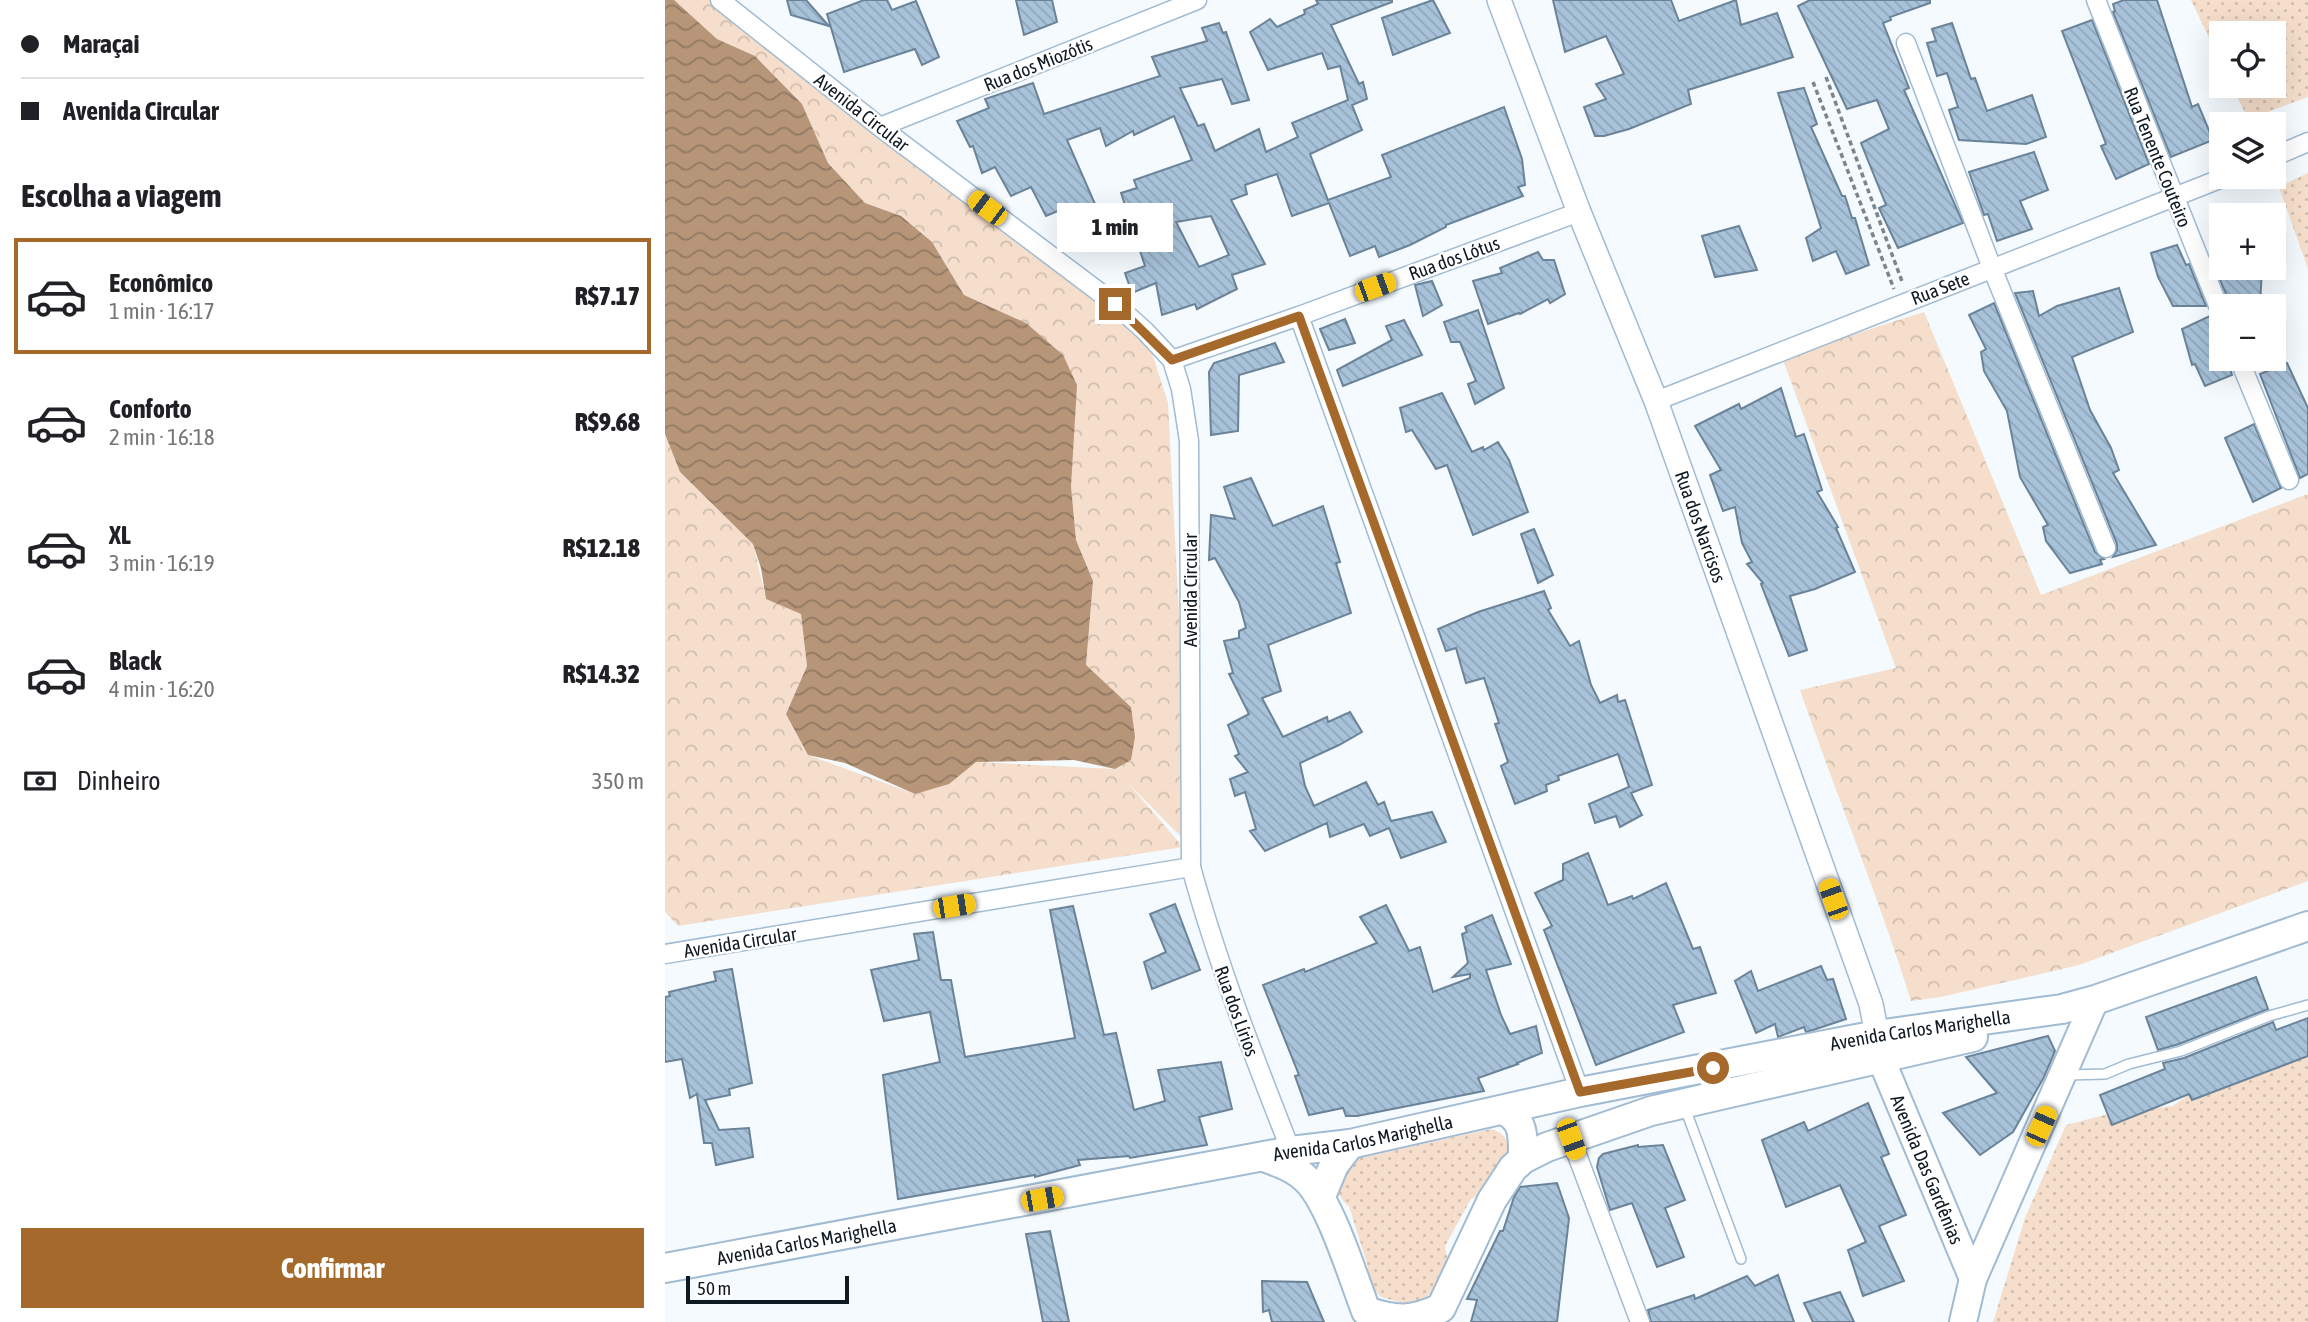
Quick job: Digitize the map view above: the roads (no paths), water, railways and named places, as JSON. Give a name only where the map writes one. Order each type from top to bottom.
[{"type":"main road","name":"Avenida Carlos Marighella","points":[[665,1268],[1278,1154],[1350,1144],[1580,1092],[1879,1047],[2062,1009],[2308,926]]},
{"type":"main road","name":"Avenida Das Gardênias","points":[[1963,1322],[1973,1279],[2095,1000]]},
{"type":"main road","name":"Avenida Carlos Marighella","points":[[1523,1159],[1547,1147],[1651,1111],[1879,1047]]},
{"type":"main road","name":"Avenida Das Gardênias","points":[[1879,1047],[1973,1279]]},
{"type":"main road","points":[[1278,1154],[1321,1196],[1368,1317],[1405,1320],[1439,1315],[1492,1200],[1513,1168],[1523,1159],[1523,1131],[1510,1112],[1503,1110]]},
{"type":"main road","points":[[1321,1196],[1334,1165],[1350,1144]]},
{"type":"street","name":"Avenida Circular","points":[[665,954],[1191,867],[1189,441],[1181,389],[1172,360],[1115,304],[880,127],[720,0]]},
{"type":"street","name":"Rua dos Miozótis","points":[[880,127],[1197,0]]},
{"type":"street","name":"Rua dos Narcisos","points":[[1499,0],[1579,212],[1656,401],[1871,1004],[1879,1047]]},
{"type":"street","name":"Rua Tenente Couteiro","points":[[2096,0],[2213,294]]},
{"type":"street","points":[[1906,43],[1992,268],[2106,548]]},
{"type":"street","points":[[2286,151],[2308,142]]},
{"type":"street","name":"Rua Sete","points":[[1656,401],[1904,301],[2209,183]]},
{"type":"street","name":"Rua dos Lótus","points":[[1172,360],[1579,212]]},
{"type":"street","points":[[1299,316],[1580,1092]]},
{"type":"street","points":[[2244,371],[2290,481]]},
{"type":"street","name":"Rua dos Lírios","points":[[1191,867],[1278,1154]]},
{"type":"street","points":[[1571,1139],[1640,1322]]},
{"type":"lane","points":[[2064,1074],[2105,1074],[2129,1064],[2181,1051],[2269,1016],[2308,1005]]},
{"type":"lane","points":[[1683,1104],[1741,1259]]},
{"type":"water","points":[[665,0],[674,0],[717,39],[755,56],[802,104],[828,163],[865,203],[901,216],[932,242],[964,295],[1026,323],[1063,355],[1077,385],[1071,486],[1076,540],[1093,581],[1086,665],[1131,707],[1135,737],[1131,760],[1115,769],[1074,760],[976,762],[949,784],[915,794],[845,763],[808,755],[786,714],[807,666],[801,614],[766,599],[761,568],[753,544],[680,472],[665,434]]}]
